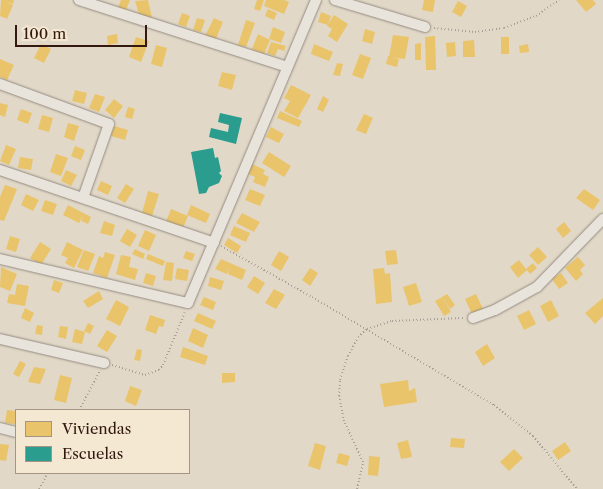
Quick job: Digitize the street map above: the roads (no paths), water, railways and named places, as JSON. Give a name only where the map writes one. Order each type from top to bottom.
[{"type":"street","points":[[80,0],[288,67]]},
{"type":"street","points":[[0,259],[188,303],[316,0]]},
{"type":"street","points":[[335,0],[424,27]]},
{"type":"street","points":[[0,84],[109,124],[83,198]]},
{"type":"street","points":[[0,170],[214,243]]},
{"type":"street","points":[[473,318],[495,310],[537,287],[603,219]]},
{"type":"street","points":[[0,339],[104,363]]},
{"type":"street","points":[[0,428],[15,432]]}]
